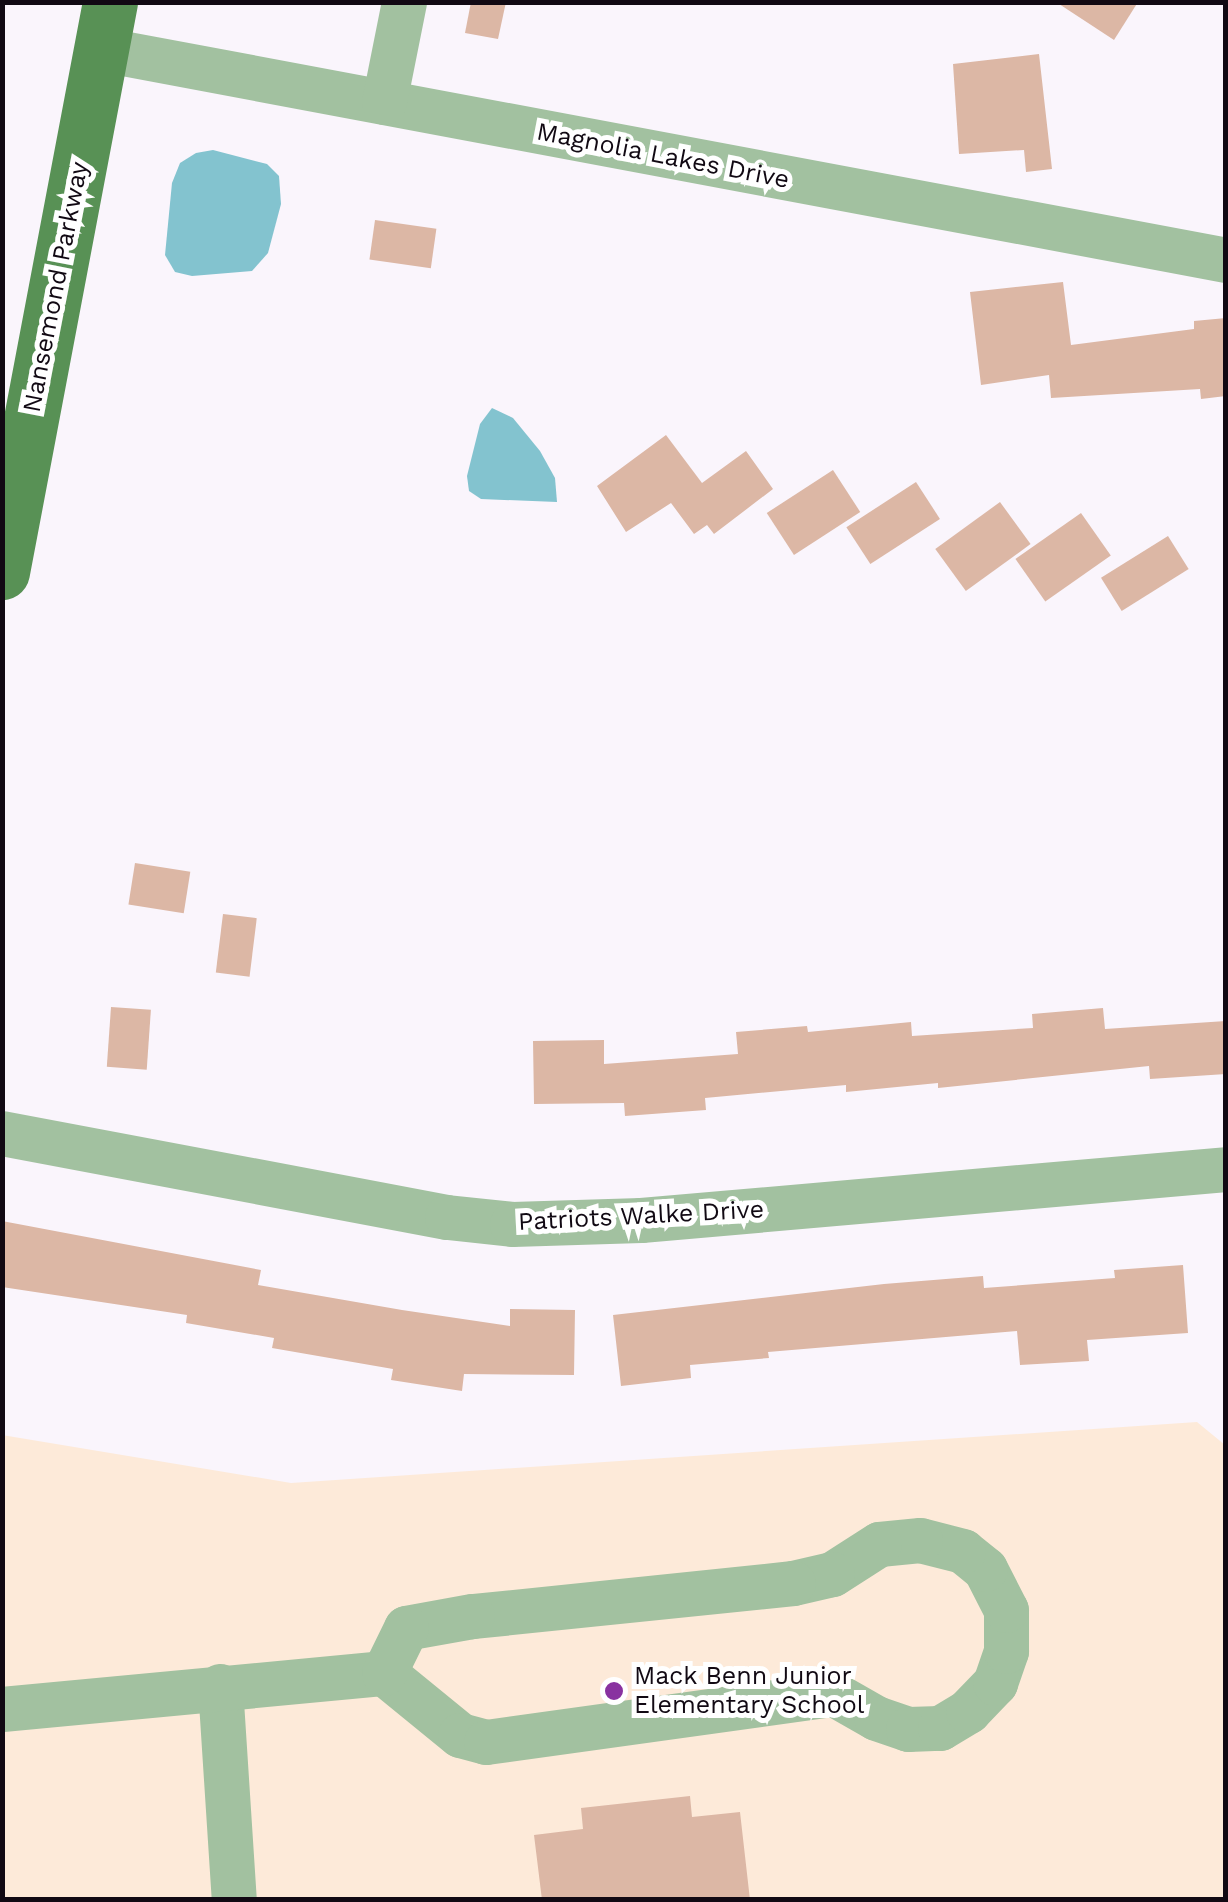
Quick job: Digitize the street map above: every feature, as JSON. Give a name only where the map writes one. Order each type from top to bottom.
[{"type":"main road","name":"Nansemond Parkway","points":[[2,572],[105,26]]},
{"type":"street","points":[[384,102],[404,2]]},
{"type":"street","name":"Magnolia Lakes Drive","points":[[105,26],[384,102],[1226,260]]},
{"type":"street","name":"Patriots Walke Drive","points":[[2,1133],[447,1217],[512,1224],[642,1220],[1226,1169]]},
{"type":"street","points":[[2,1708],[384,1673],[460,1735],[486,1742],[834,1694],[876,1718],[908,1728],[940,1728],[968,1711],[995,1683],[1006,1651],[1006,1610],[985,1569],[963,1550],[920,1540],[879,1544],[832,1574],[793,1583],[472,1616],[406,1628],[384,1673]]},
{"type":"street","points":[[220,1686],[234,1900]]},
{"type":"shaded area","name":"Mack Benn Junior Elementary School","points":[[1197,1422],[1225,1445],[1225,1899],[3,1899],[2,1435],[291,1483]]},
{"type":"water","points":[[213,150],[267,164],[279,176],[281,204],[268,253],[252,271],[192,276],[175,272],[165,255],[172,183],[180,163],[196,153]]},
{"type":"water","points":[[492,408],[513,418],[540,451],[555,478],[557,502],[481,499],[469,491],[467,476],[480,424]]},
{"type":"building","points":[[471,2],[506,2],[498,39],[465,33]]},
{"type":"building","points":[[1056,2],[1138,2],[1114,40]]},
{"type":"building","points":[[1039,54],[1052,169],[1026,172],[1024,150],[959,154],[953,64]]},
{"type":"building","points":[[375,220],[436,229],[431,268],[369,260]]},
{"type":"building","points":[[1063,282],[1071,345],[1194,329],[1194,321],[1226,318],[1226,396],[1201,399],[1200,389],[1051,398],[1049,375],[981,385],[970,292]]},
{"type":"building","points":[[666,435],[702,483],[746,451],[773,489],[714,534],[707,525],[694,534],[671,503],[626,532],[597,486]]},
{"type":"building","points":[[833,470],[860,512],[794,555],[767,513]]},
{"type":"building","points":[[916,482],[940,519],[870,564],[846,527]]},
{"type":"building","points":[[1000,502],[1031,544],[966,591],[935,549]]},
{"type":"building","points":[[1081,513],[1111,556],[1045,601],[1015,559]]},
{"type":"building","points":[[1168,536],[1189,569],[1122,611],[1101,578]]},
{"type":"building","points":[[135,863],[190,872],[184,913],[128,904]]},
{"type":"building","points":[[223,914],[257,918],[250,977],[216,973]]},
{"type":"building","points":[[111,1007],[151,1010],[147,1070],[107,1067]]},
{"type":"building","points":[[1103,1008],[1105,1029],[1226,1021],[1226,1074],[1150,1079],[1149,1066],[938,1088],[938,1083],[846,1092],[846,1085],[705,1098],[706,1110],[625,1116],[624,1103],[534,1104],[533,1041],[604,1040],[604,1064],[738,1054],[736,1032],[807,1026],[808,1032],[911,1022],[912,1036],[1033,1028],[1032,1014]]},
{"type":"building","points":[[2,1221],[261,1270],[258,1285],[402,1310],[510,1326],[510,1309],[575,1310],[574,1375],[464,1374],[462,1391],[391,1380],[393,1369],[272,1348],[274,1338],[186,1323],[187,1315],[2,1287]]},
{"type":"building","points":[[1183,1265],[1188,1333],[1087,1340],[1089,1361],[1020,1365],[1017,1331],[768,1352],[769,1358],[690,1365],[691,1378],[621,1386],[613,1315],[884,1284],[983,1276],[984,1288],[1115,1278],[1114,1270]]},
{"type":"building","points":[[690,1796],[692,1817],[740,1812],[750,1900],[542,1900],[534,1835],[583,1829],[581,1808]]},
{"type":"place","name":"Mack Benn Junior Elementary School","points":[[614,1691]]}]
